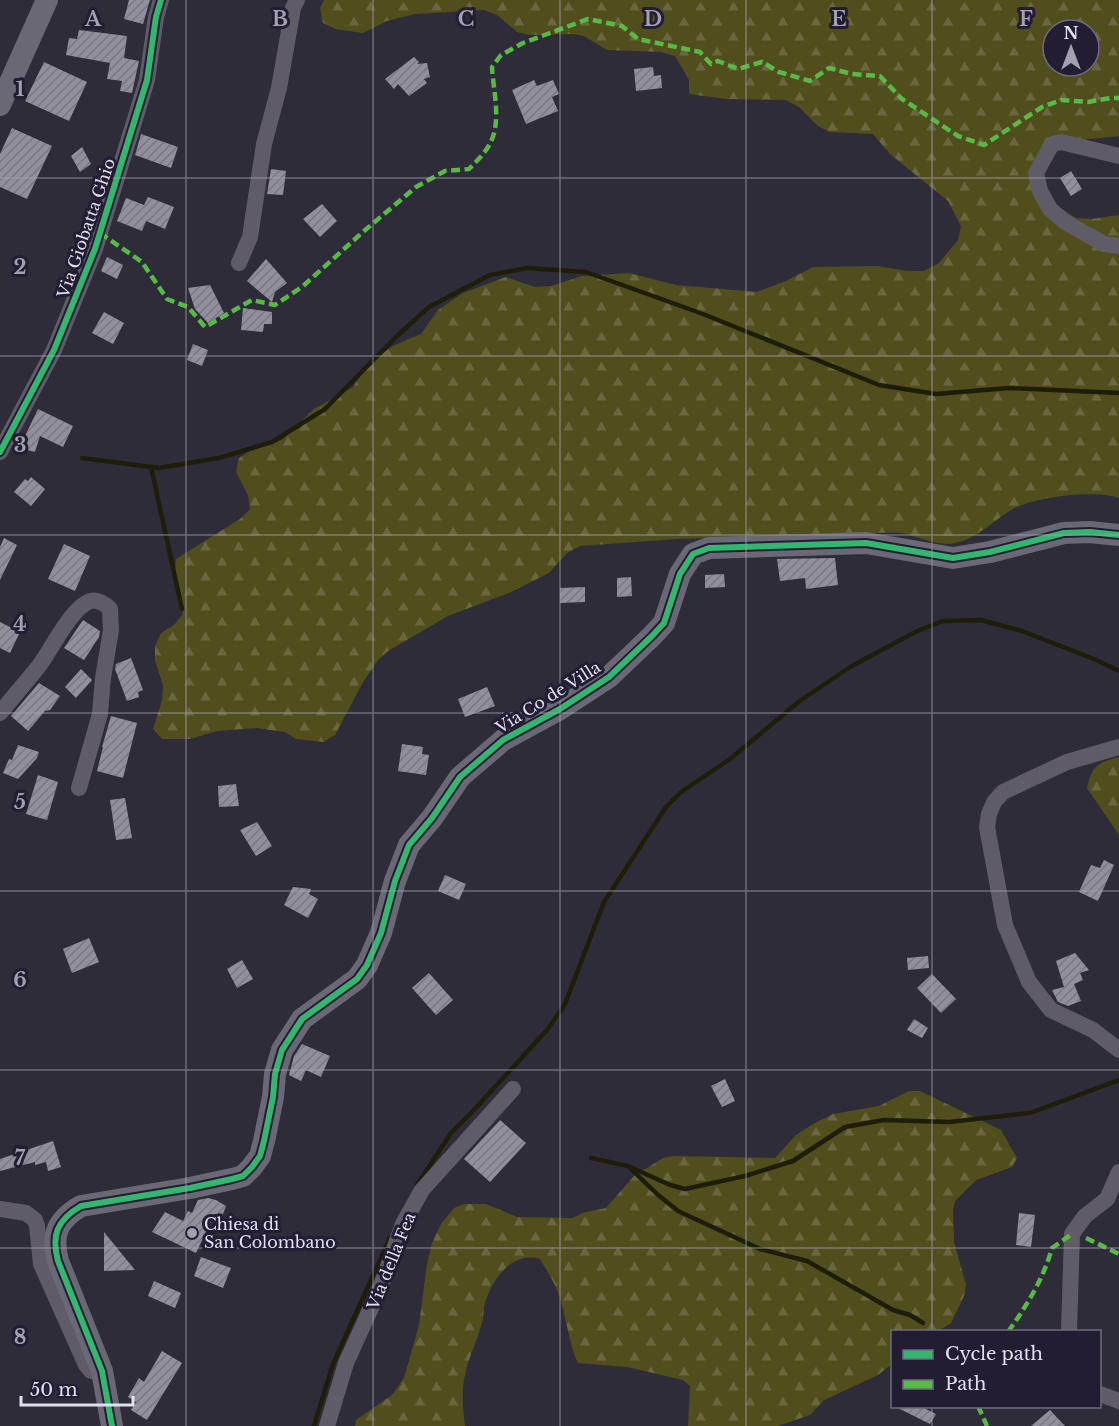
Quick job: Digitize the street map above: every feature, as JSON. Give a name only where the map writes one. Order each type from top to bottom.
[{"type":"street","points":[[0,105],[47,0]]},
{"type":"street","name":"Via Giobatta Ghio","points":[[0,452],[54,350],[95,249],[147,80],[156,17],[161,0]]},
{"type":"street","points":[[239,263],[250,237],[264,144],[279,88],[293,8],[297,0]]},
{"type":"street","points":[[1119,156],[1061,142],[1052,144],[1036,173],[1040,191],[1050,209],[1065,222],[1104,244],[1119,246]]},
{"type":"street","name":"Via Co de Villa","points":[[102,1371],[58,1261],[55,1235],[61,1222],[69,1213],[81,1206],[232,1179],[243,1176],[252,1167],[260,1156],[264,1141],[275,1074],[282,1050],[302,1019],[357,979],[367,965],[381,933],[395,881],[409,845],[432,818],[460,777],[503,740],[560,709],[609,677],[652,636],[664,622],[680,574],[693,554],[709,548],[866,543],[953,558],[990,552],[1064,533],[1090,532],[1119,535]]},
{"type":"street","points":[[0,713],[39,666],[75,612],[89,602],[98,601],[110,609],[111,630],[100,714],[79,788]]},
{"type":"street","points":[[1119,747],[1066,762],[1008,789],[994,802],[987,827],[1005,925],[1029,982],[1051,1010],[1093,1030],[1119,1050]]},
{"type":"street","name":"Via della Fea","points":[[327,1426],[346,1363],[381,1286],[403,1224],[429,1182],[513,1089]]},
{"type":"street","points":[[1069,1330],[1079,1236],[1085,1216],[1107,1199],[1119,1172]]},
{"type":"street","points":[[0,1209],[27,1213],[35,1220],[38,1226],[41,1264],[72,1335],[86,1365],[91,1371],[102,1371],[112,1426]]},
{"type":"street","points":[[1101,1394],[1119,1401]]},
{"type":"green space","points":[[324,0],[1119,0],[1119,136],[1071,141],[1057,147],[1041,173],[1050,201],[1076,218],[1092,219],[1119,215],[1119,498],[1108,495],[1080,494],[1033,501],[1011,510],[970,538],[948,544],[901,533],[891,533],[676,539],[580,546],[567,553],[549,573],[511,592],[448,616],[388,651],[378,660],[362,684],[335,735],[323,742],[296,739],[285,732],[257,728],[217,731],[190,739],[162,739],[153,729],[162,701],[163,686],[155,660],[155,646],[161,633],[174,625],[183,614],[175,573],[176,559],[240,519],[250,509],[248,495],[236,472],[239,458],[252,450],[282,440],[314,409],[353,387],[370,362],[393,346],[421,334],[438,310],[463,293],[506,277],[535,287],[551,286],[582,276],[629,273],[676,285],[757,292],[813,267],[877,266],[924,271],[939,263],[958,240],[961,226],[948,201],[890,154],[873,134],[830,132],[818,126],[799,107],[786,100],[726,99],[689,94],[689,80],[675,56],[661,52],[607,50],[584,36],[571,34],[530,35],[517,32],[497,15],[484,10],[415,14],[387,21],[363,33],[335,29],[323,23],[320,8]]},
{"type":"green space","points":[[1119,757],[1119,835],[1087,788],[1091,774],[1097,766]]},
{"type":"green space","points":[[909,1091],[920,1091],[1001,1130],[1017,1158],[1012,1167],[976,1180],[955,1201],[954,1242],[966,1285],[964,1296],[951,1323],[940,1330],[891,1330],[891,1365],[878,1375],[824,1400],[810,1415],[778,1426],[688,1426],[690,1386],[683,1380],[627,1367],[578,1363],[556,1288],[540,1259],[530,1258],[521,1259],[505,1269],[498,1276],[488,1294],[482,1323],[468,1362],[464,1381],[465,1426],[355,1426],[356,1420],[392,1395],[404,1378],[419,1325],[432,1243],[441,1224],[454,1208],[464,1204],[486,1204],[517,1217],[573,1218],[582,1213],[606,1208],[634,1176],[663,1158],[674,1156],[775,1158],[796,1135],[833,1114],[879,1106]]},
{"type":"building","points":[[129,0],[150,0],[143,24],[124,19]]},
{"type":"building","points":[[79,30],[127,36],[124,58],[139,61],[132,93],[120,91],[122,81],[107,79],[110,63],[66,55],[69,38],[77,39]]},
{"type":"building","points":[[414,57],[419,62],[417,64],[427,63],[430,77],[424,79],[427,83],[409,96],[398,84],[394,89],[385,79]]},
{"type":"building","points":[[44,62],[87,82],[69,121],[25,101]]},
{"type":"building","points":[[653,67],[654,76],[661,75],[662,88],[636,91],[634,69]]},
{"type":"building","points":[[534,80],[537,86],[553,80],[559,94],[552,97],[558,111],[526,124],[512,90]]},
{"type":"building","points":[[12,128],[52,146],[27,199],[0,187],[0,154]]},
{"type":"building","points":[[141,134],[178,147],[171,168],[135,155]]},
{"type":"building","points":[[82,147],[91,164],[80,172],[71,156]]},
{"type":"building","points":[[271,169],[286,171],[283,195],[267,194]]},
{"type":"building","points":[[1071,171],[1082,189],[1071,196],[1060,178]]},
{"type":"building","points":[[148,197],[174,207],[165,229],[146,221],[142,231],[117,221],[126,198],[144,205]]},
{"type":"building","points":[[322,204],[337,221],[320,237],[303,219]]},
{"type":"building","points":[[107,257],[123,265],[117,279],[101,271]]},
{"type":"building","points":[[266,259],[287,283],[275,292],[272,302],[247,281]]},
{"type":"building","points":[[210,285],[224,313],[208,323],[195,309],[188,288]]},
{"type":"building","points":[[243,308],[272,312],[272,324],[264,324],[263,332],[241,330]]},
{"type":"building","points":[[104,312],[124,323],[113,344],[92,333]]},
{"type":"building","points":[[193,344],[208,350],[202,366],[187,360]]},
{"type":"building","points":[[38,409],[73,426],[63,447],[40,436],[35,452],[15,447],[22,434],[25,436]]},
{"type":"building","points":[[31,477],[45,489],[31,506],[14,492],[25,479],[28,481]]},
{"type":"building","points":[[4,538],[17,545],[0,580],[0,547]]},
{"type":"building","points":[[64,544],[90,556],[75,591],[48,579]]},
{"type":"building","points":[[835,558],[838,585],[806,589],[805,578],[780,581],[777,559]]},
{"type":"building","points":[[724,574],[725,587],[705,588],[705,575]]},
{"type":"building","points":[[631,577],[632,596],[617,597],[617,578]]},
{"type":"building","points":[[585,587],[585,602],[560,603],[560,588]]},
{"type":"building","points":[[83,620],[100,631],[99,637],[84,660],[64,648]]},
{"type":"building","points":[[0,622],[20,632],[10,653],[0,648]]},
{"type":"building","points":[[131,658],[143,690],[138,692],[139,697],[127,701],[115,669],[116,664]]},
{"type":"building","points":[[81,669],[92,680],[76,698],[65,687]]},
{"type":"building","points":[[39,683],[60,696],[50,710],[45,711],[28,731],[11,716]]},
{"type":"building","points":[[487,687],[495,706],[465,717],[458,699]]},
{"type":"building","points":[[111,716],[137,723],[123,778],[97,771]]},
{"type":"building","points":[[402,744],[423,747],[422,754],[429,755],[426,775],[398,771]]},
{"type":"building","points":[[18,745],[39,752],[37,758],[18,779],[3,773]]},
{"type":"building","points":[[38,775],[58,782],[47,820],[26,814]]},
{"type":"building","points":[[236,784],[239,806],[219,807],[218,786]]},
{"type":"building","points":[[125,798],[132,838],[116,840],[110,800]]},
{"type":"building","points":[[257,822],[272,846],[256,856],[240,830]]},
{"type":"building","points":[[1104,860],[1114,865],[1098,901],[1079,892],[1091,865],[1100,868]]},
{"type":"building","points":[[445,875],[466,884],[459,900],[438,891]]},
{"type":"building","points":[[293,887],[311,889],[309,894],[318,899],[308,918],[284,905]]},
{"type":"building","points":[[89,938],[99,962],[72,973],[63,949]]},
{"type":"building","points":[[1075,953],[1089,970],[1080,973],[1083,980],[1074,984],[1081,1001],[1068,1006],[1058,1002],[1052,990],[1064,987],[1056,961]]},
{"type":"building","points":[[928,956],[929,968],[908,970],[907,958]]},
{"type":"building","points":[[242,960],[253,979],[237,988],[227,969]]},
{"type":"building","points":[[429,973],[453,1000],[436,1015],[412,988]]},
{"type":"building","points":[[932,974],[956,999],[941,1013],[917,988]]},
{"type":"building","points":[[914,1019],[928,1028],[922,1038],[907,1030]]},
{"type":"building","points":[[302,1044],[330,1056],[321,1077],[306,1070],[301,1081],[289,1075],[294,1056]]},
{"type":"building","points":[[725,1079],[735,1101],[722,1107],[711,1086]]},
{"type":"building","points":[[500,1120],[526,1143],[490,1182],[464,1159]]},
{"type":"building","points":[[53,1141],[61,1167],[48,1171],[46,1162],[35,1165],[35,1162],[0,1171],[0,1159]]},
{"type":"building","name":"Chiesa di San Colombano","points":[[208,1198],[226,1206],[219,1224],[212,1219],[196,1253],[152,1232],[165,1212],[183,1221],[188,1211],[192,1213],[198,1200]]},
{"type":"building","points":[[1019,1213],[1035,1215],[1031,1247],[1016,1245]]},
{"type":"building","points":[[104,1232],[135,1270],[104,1271]]},
{"type":"building","points":[[201,1257],[231,1268],[223,1288],[194,1276]]},
{"type":"building","points":[[154,1281],[181,1293],[175,1308],[148,1296]]},
{"type":"building","points":[[162,1351],[182,1363],[147,1420],[131,1410],[136,1402],[128,1397],[139,1378],[144,1382]]},
{"type":"building","points":[[898,1408],[924,1408],[936,1414],[930,1424]]},
{"type":"building","points":[[1050,1410],[1065,1426],[1031,1426]]},
{"type":"waterway","points":[[82,458],[159,468],[219,458],[272,442],[325,409],[429,307],[490,275],[527,268],[586,272],[703,314],[879,385],[936,394],[1009,388],[1119,393]]},
{"type":"waterway","points":[[151,467],[182,609]]},
{"type":"waterway","points":[[417,1185],[451,1133],[547,1030],[565,1004],[604,902],[666,807],[680,793],[730,759],[801,700],[850,667],[917,631],[943,621],[981,620],[1022,631],[1119,671]]},
{"type":"waterway","points":[[591,1158],[628,1166],[670,1185],[685,1189],[745,1176],[793,1161],[845,1127],[884,1120],[949,1122],[1030,1113],[1119,1080]]},
{"type":"waterway","points":[[631,1169],[678,1211],[760,1249],[807,1261],[893,1310],[910,1315],[923,1323]]},
{"type":"waterway","points":[[314,1426],[333,1364],[390,1238]]},
{"type":"marked path","points":[[100,233],[142,262],[167,299],[188,307],[205,327],[252,300],[275,305],[302,287],[416,187],[445,171],[469,169],[479,158],[493,138],[496,107],[492,67],[501,55],[523,43],[588,19],[622,26],[638,39],[700,52],[711,64],[718,61],[738,69],[762,62],[779,72],[810,81],[829,68],[852,74],[880,76],[902,99],[958,136],[984,145],[1042,107],[1061,100],[1088,102],[1119,98]]},
{"type":"marked path","points":[[1009,1330],[1034,1292],[1052,1248],[1072,1234]]},
{"type":"marked path","points":[[1086,1238],[1119,1254]]},
{"type":"marked path","points":[[979,1408],[987,1426]]},
{"type":"cycle path","points":[[0,452],[54,350],[95,249],[147,80],[156,17],[161,0]]},
{"type":"cycle path","points":[[112,1426],[102,1371],[58,1261],[55,1243],[61,1223],[81,1206],[232,1179],[243,1176],[252,1167],[260,1156],[264,1141],[275,1074],[282,1050],[302,1019],[357,979],[367,965],[381,933],[395,881],[409,845],[432,818],[460,777],[503,740],[560,709],[609,677],[652,636],[664,623],[680,574],[693,554],[709,548],[866,543],[953,558],[990,552],[1064,533],[1090,532],[1119,535]]},
{"type":"place","name":"Chiesa di San Colombano","points":[[192,1233]]}]
